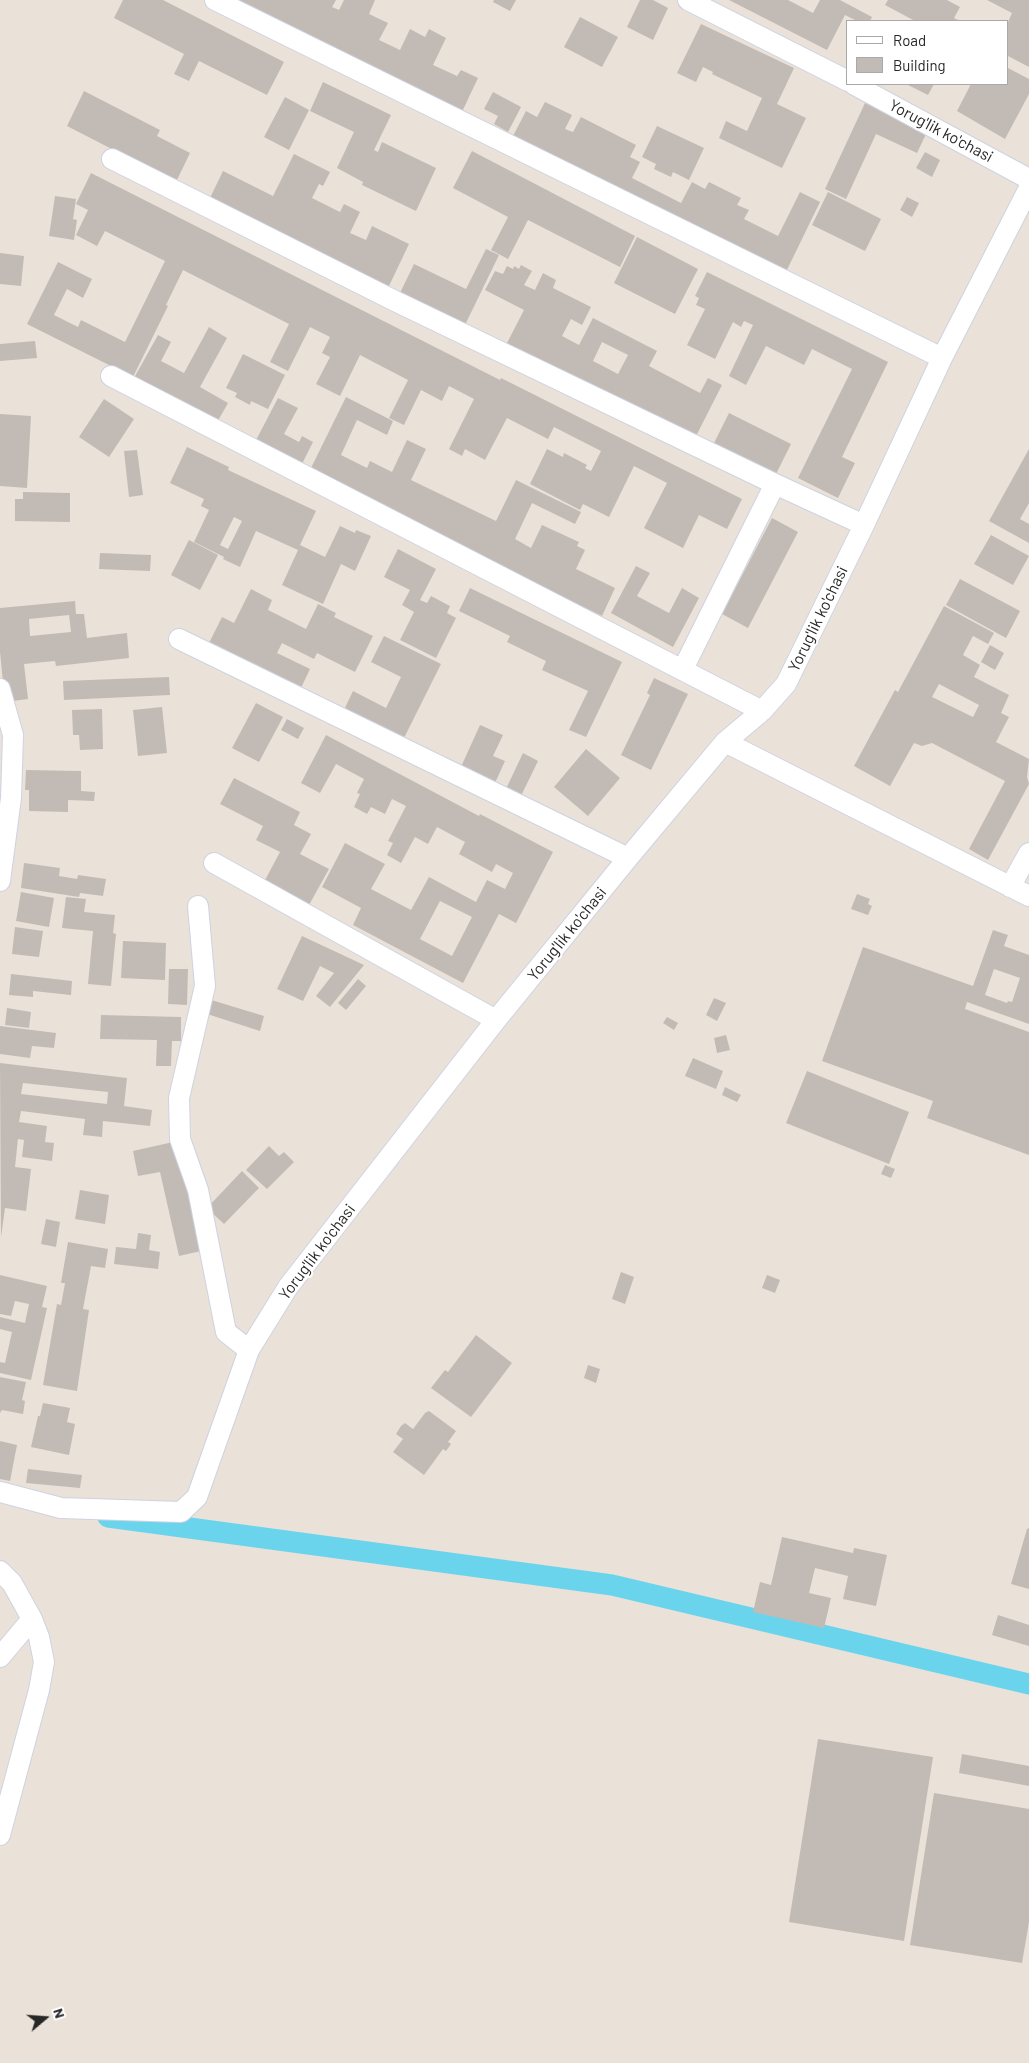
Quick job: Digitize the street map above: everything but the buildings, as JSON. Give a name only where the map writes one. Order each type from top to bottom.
[{"type":"street","points":[[688,0],[846,80]]},
{"type":"street","points":[[222,2],[942,358]]},
{"type":"street","name":"Yorug'lik ko'chasi","points":[[855,85],[1029,179]]},
{"type":"street","points":[[112,159],[394,301],[864,525]]},
{"type":"street","name":"Yorug'lik ko'chasi","points":[[0,1492],[61,1508],[181,1512],[197,1497],[249,1350],[288,1287],[496,1020],[628,858],[725,742],[762,710],[786,684],[864,525],[942,358],[1029,188]]},
{"type":"street","points":[[111,376],[762,710]]},
{"type":"street","points":[[683,669],[775,484]]},
{"type":"street","points":[[179,639],[628,858]]},
{"type":"street","points":[[0,689],[14,735],[11,798],[0,881]]},
{"type":"street","points":[[725,742],[1029,896]]},
{"type":"street","points":[[1010,888],[1029,853]]},
{"type":"street","points":[[214,863],[496,1020]]},
{"type":"street","points":[[198,906],[205,986],[179,1098],[180,1140],[198,1190],[226,1332],[249,1350]]},
{"type":"street","points":[[0,1571],[12,1583],[32,1619],[39,1637],[44,1662],[39,1690],[0,1835]]},
{"type":"street","points":[[0,1656],[32,1619]]},
{"type":"waterway","points":[[108,1517],[612,1585],[1029,1684]]}]
